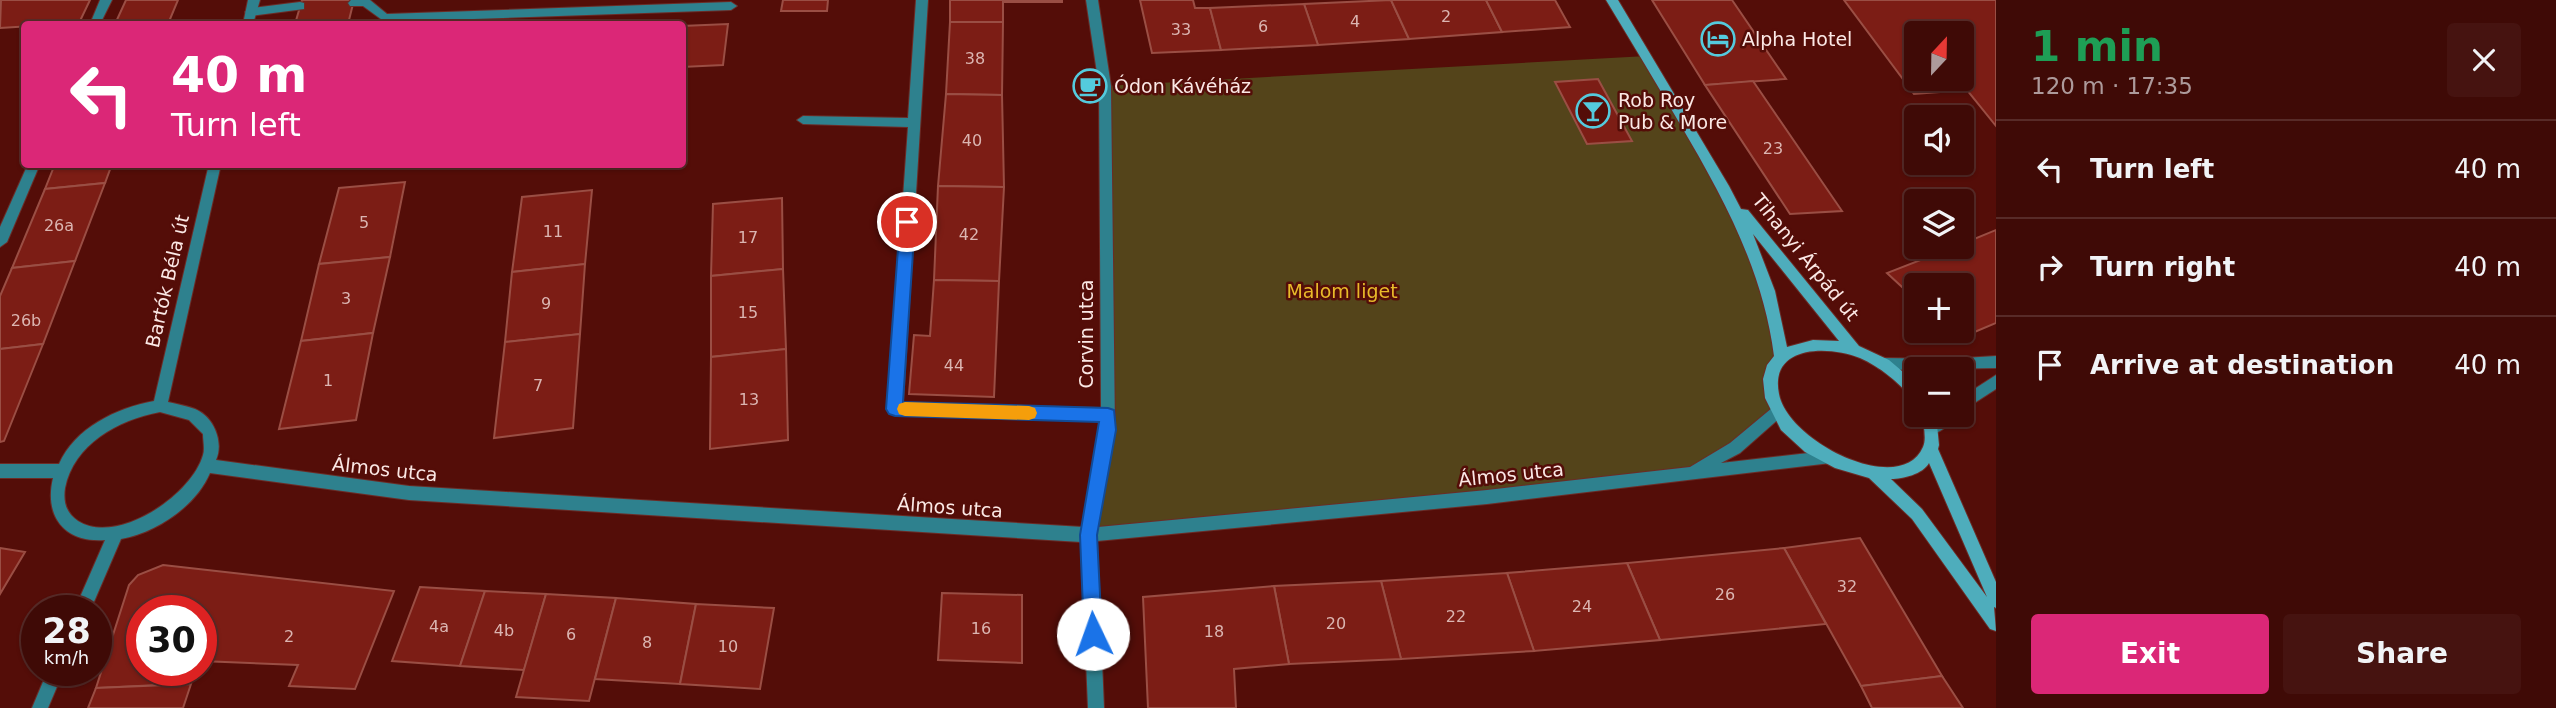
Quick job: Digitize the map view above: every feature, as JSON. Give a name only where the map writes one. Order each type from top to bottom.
[{"type":"street","points":[[96,21],[106,0]]},
{"type":"street","points":[[922,0],[895,409],[1108,415]]},
{"type":"street","name":"Corvin utca","points":[[1092,0],[1105,86],[1108,415],[1108,430],[1088,535],[1096,708]]},
{"type":"street","name":"Tihanyi Árpád út","points":[[1612,0],[1725,189],[1781,262],[1855,350]]},
{"type":"street","points":[[354,3],[365,2],[385,18],[731,6]]},
{"type":"street","points":[[253,6],[300,6]]},
{"type":"street","points":[[803,120],[914,123]]},
{"type":"street","points":[[0,242],[32,168]]},
{"type":"street","name":"Bartók Béla út","points":[[160,406],[214,168]]},
{"type":"street","name":"Tihanyi Árpád út","points":[[1725,189],[1761,270],[1779,332],[1782,356]]},
{"type":"street","name":"Tihanyi Árpád út","points":[[1904,382],[1883,364],[1855,350],[1813,344],[1795,348],[1782,356],[1771,371],[1770,381],[1777,412],[1797,437],[1826,458],[1850,469],[1874,473],[1911,469],[1930,448]]},
{"type":"street","points":[[1883,364],[1996,362]]},
{"type":"street","points":[[1974,397],[1996,381]]},
{"type":"street","points":[[160,406],[181,408],[198,415],[209,429],[212,446],[208,466],[182,502],[162,517],[139,528],[116,534],[95,534],[77,529],[64,519],[57,505],[56,489],[61,471],[71,455],[102,426],[141,409],[160,406]]},
{"type":"street","name":"Álmos utca","points":[[1689,474],[1735,448],[1777,412]]},
{"type":"street","points":[[1931,427],[1930,448],[1996,600]]},
{"type":"street","name":"Álmos utca","points":[[208,466],[410,494],[1088,535],[1473,498],[1826,458]]},
{"type":"street","points":[[0,471],[61,471]]},
{"type":"street","name":"Tihanyi Árpád út","points":[[1874,473],[1917,514],[1996,624]]},
{"type":"street","points":[[89,595],[116,534]]},
{"type":"street","points":[[40,708],[49,686]]},
{"type":"green space","name":"Malom liget","points":[[1647,56],[1761,270],[1775,364],[1777,412],[1689,474],[1089,535],[1108,430],[1105,86]]},
{"type":"building","points":[[1,0],[90,0],[80,21],[21,21],[21,27],[0,28]]},
{"type":"building","points":[[126,0],[178,0],[169,21],[116,21]]},
{"type":"building","points":[[302,0],[354,0],[349,21],[296,21]]},
{"type":"building","points":[[783,0],[828,0],[827,11],[781,11]]},
{"type":"building","points":[[950,0],[1062,2],[1003,2],[1003,22],[950,22]]},
{"type":"building","points":[[1140,0],[1193,0],[1195,8],[1210,8],[1221,50],[1152,53]]},
{"type":"building","points":[[1391,0],[1409,39],[1318,45],[1304,4]]},
{"type":"building","points":[[1391,0],[1486,0],[1502,32],[1409,39]]},
{"type":"building","points":[[1486,0],[1555,0],[1570,27],[1502,32]]},
{"type":"building","name":"Alpha Hotel","points":[[1652,0],[1732,0],[1786,79],[1705,85]]},
{"type":"building","points":[[1844,0],[1996,0],[1996,126],[1968,91],[1974,91],[1974,21],[1904,21],[1904,81]]},
{"type":"building","points":[[1304,4],[1318,45],[1221,50],[1210,8]]},
{"type":"building","points":[[950,22],[1003,22],[1002,95],[946,94]]},
{"type":"building","points":[[728,24],[723,65],[686,67],[686,26]]},
{"type":"building","name":"Rob Roy Pub & More","points":[[1598,79],[1632,141],[1587,144],[1555,82]]},
{"type":"building","points":[[1753,81],[1842,211],[1790,214],[1705,85]]},
{"type":"building","points":[[1912,91],[1954,91],[1914,94]]},
{"type":"building","points":[[946,94],[1002,95],[1004,187],[938,186]]},
{"type":"building","points":[[53,168],[111,168],[105,183],[45,189]]},
{"type":"building","points":[[405,182],[390,257],[319,264],[339,188]]},
{"type":"building","points":[[105,183],[75,261],[12,268],[45,189]]},
{"type":"building","points":[[938,186],[1004,187],[999,281],[934,280]]},
{"type":"building","points":[[592,190],[585,264],[512,272],[522,197]]},
{"type":"building","points":[[782,198],[783,269],[711,276],[713,204]]},
{"type":"building","points":[[1996,230],[1996,323],[1974,332],[1974,273],[1904,273],[1904,289],[1887,273],[1923,259],[1974,259],[1974,239]]},
{"type":"building","points":[[390,257],[373,333],[301,341],[319,264]]},
{"type":"building","points":[[75,261],[43,344],[0,349],[0,296],[12,268]]},
{"type":"building","points":[[585,264],[580,334],[505,342],[512,272]]},
{"type":"building","points":[[783,269],[786,349],[711,357],[711,276]]},
{"type":"building","points":[[934,280],[999,281],[994,397],[909,394],[914,335],[930,336]]},
{"type":"building","points":[[373,333],[356,420],[279,429],[301,341]]},
{"type":"building","points":[[580,334],[573,428],[494,438],[505,342]]},
{"type":"building","points":[[43,344],[4,441],[0,442],[0,349]]},
{"type":"building","points":[[786,349],[788,440],[710,449],[711,357]]},
{"type":"building","points":[[1860,538],[1942,676],[1861,686],[1784,548]]},
{"type":"building","points":[[0,548],[25,552],[0,594]]},
{"type":"building","points":[[1784,548],[1826,624],[1660,640],[1627,563]]},
{"type":"building","points":[[1627,563],[1660,640],[1534,651],[1507,573]]},
{"type":"building","points":[[163,565],[394,591],[355,689],[289,686],[298,665],[217,662],[217,595],[126,595],[126,686],[138,686],[96,688],[112,686],[112,638],[129,585],[138,575]]},
{"type":"building","points":[[1507,573],[1534,651],[1401,659],[1381,581]]},
{"type":"building","points":[[1381,581],[1401,659],[1289,664],[1274,586]]},
{"type":"building","points":[[1274,586],[1289,664],[1234,669],[1236,708],[1148,708],[1143,597]]},
{"type":"building","points":[[420,587],[485,591],[460,666],[392,661]]},
{"type":"building","points":[[485,591],[546,594],[524,670],[460,666]]},
{"type":"building","points":[[942,593],[1022,595],[1022,663],[938,660]]},
{"type":"building","points":[[546,594],[616,598],[589,701],[516,697]]},
{"type":"building","points":[[616,598],[696,604],[680,684],[595,679]]},
{"type":"building","points":[[696,604],[774,608],[760,689],[680,684]]},
{"type":"building","points":[[1942,676],[1963,708],[1872,708],[1861,686]]},
{"type":"building","points":[[190,686],[183,708],[88,708],[96,688]]},
{"type":"slow traffic","points":[[905,409],[1029,413]]},
{"type":"place","name":"Alpha Hotel","points":[[1718,39]]},
{"type":"place","name":"Ódon Kávéház","points":[[1090,86]]},
{"type":"place","name":"Rob Roy Pub & More","points":[[1593,111]]},
{"type":"route","points":[[907,222],[895,409],[1108,415],[1108,430],[1088,535],[1093,634]]}]
